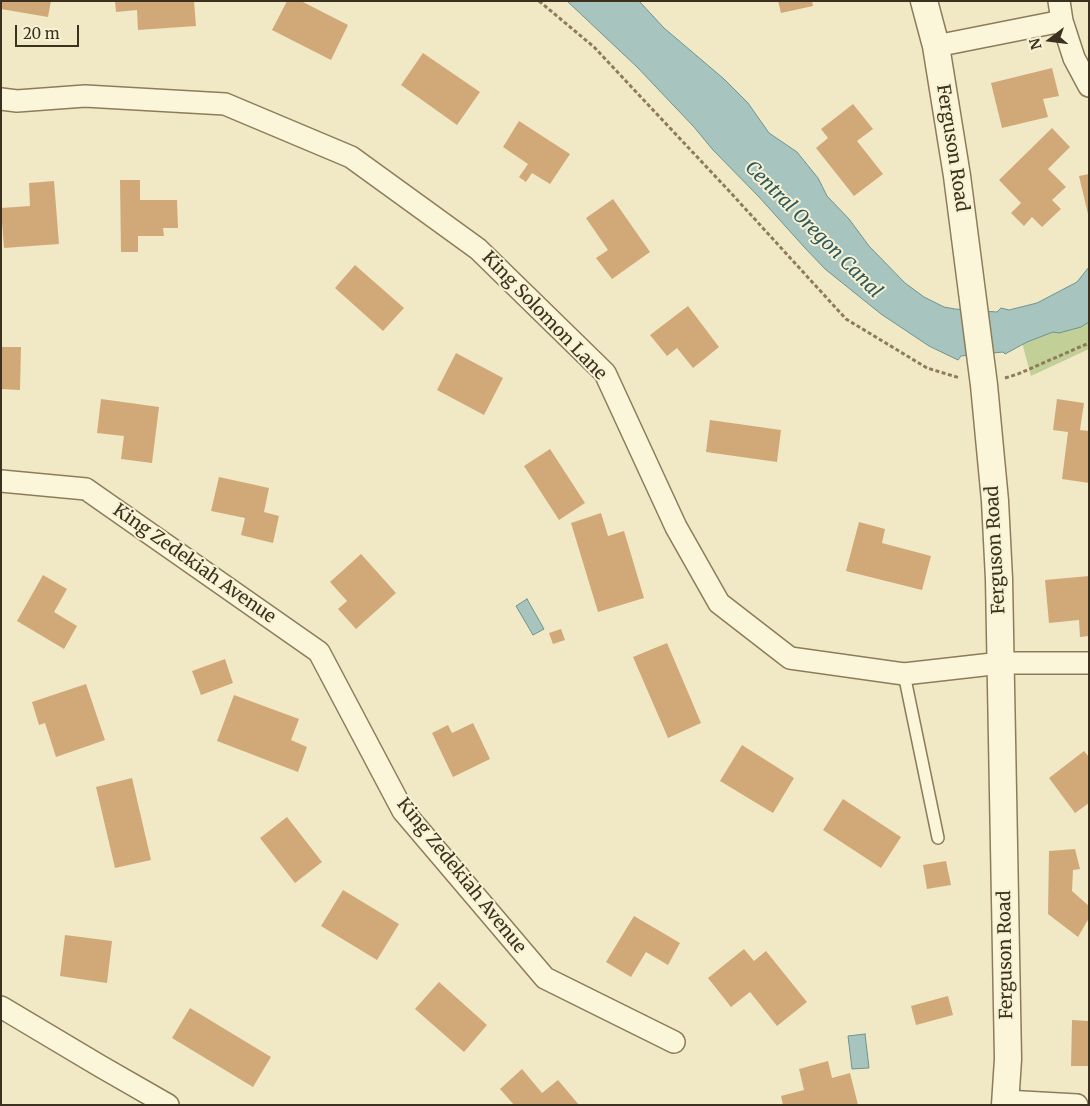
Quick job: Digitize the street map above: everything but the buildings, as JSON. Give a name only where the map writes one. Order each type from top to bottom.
[{"type":"street","name":"Ferguson Road","points":[[924,1],[936,46],[957,176],[974,298],[995,501],[1001,663],[1008,1059],[1005,1103]]},
{"type":"street","points":[[936,46],[1061,11],[1074,58],[1089,86]]},
{"type":"street","name":"King Solomon Lane","points":[[1,99],[17,101],[85,96],[225,104],[351,157],[478,249],[604,373],[676,527],[720,603],[790,658],[904,674],[1001,663],[1089,663]]},
{"type":"street","name":"King Zedekiah Avenue","points":[[1,482],[86,489],[319,652],[403,811],[546,978],[674,1042]]},
{"type":"street","points":[[1,1007],[168,1105]]},
{"type":"street","points":[[1005,1103],[1077,1105]]},
{"type":"lane","points":[[904,674],[938,838]]},
{"type":"path","points":[[539,1],[594,47],[737,199],[846,319],[927,368],[1018,374],[1089,343]]},
{"type":"green space","points":[[1089,296],[1089,349],[1031,376],[1018,328]]},
{"type":"water","name":"Central Oregon Canal","points":[[567,1],[639,1],[664,28],[724,79],[748,103],[769,133],[797,152],[818,178],[827,196],[849,219],[869,246],[905,283],[924,297],[944,307],[955,309],[997,312],[1001,308],[1009,310],[1037,303],[1077,282],[1089,267],[1089,322],[1081,327],[1059,333],[1053,332],[1027,342],[1005,354],[1003,352],[961,356],[958,360],[929,346],[881,314],[825,269],[637,67]]},
{"type":"water","points":[[527,599],[544,629],[533,635],[516,606]]},
{"type":"water","points":[[865,1034],[869,1068],[852,1069],[848,1036]]}]
